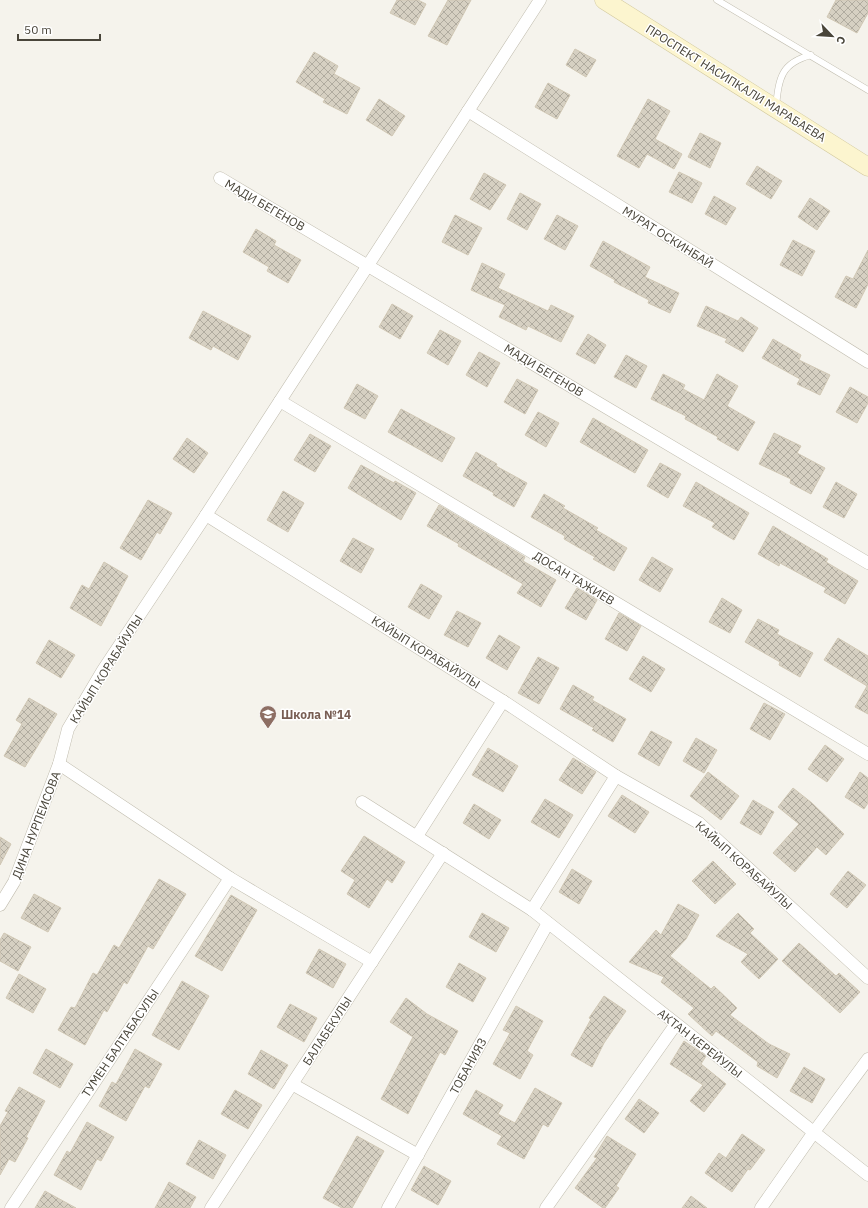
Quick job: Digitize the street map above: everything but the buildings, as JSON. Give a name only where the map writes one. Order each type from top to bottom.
[{"type":"main road","name":"ПРОСПЕКТ НАСИПКАЛИ МАРАБАЕВА","points":[[604,0],[868,167]]},
{"type":"street","points":[[206,515],[540,0]]},
{"type":"street","name":"МУРАТ ОСКИНБАЙ","points":[[468,111],[868,362]]},
{"type":"street","name":"МАДИ БЕГЕНОВ","points":[[220,178],[868,563]]},
{"type":"street","name":"ДОСАН ТАЖИЕВ","points":[[280,401],[868,754]]},
{"type":"street","name":"КАЙЫП КОРАБАЙУЛЫ","points":[[58,764],[68,729],[103,670],[206,515],[503,700],[616,776],[699,823],[868,978]]},
{"type":"street","points":[[417,836],[503,700]]},
{"type":"street","points":[[58,764],[230,878],[372,962]]},
{"type":"street","name":"ДИНА НУРПЕИСОВА","points":[[0,905],[14,882],[58,764]]},
{"type":"street","points":[[532,910],[616,776]]},
{"type":"street","name":"АКТАН КЕРЕЙУЛЫ","points":[[362,802],[532,910],[868,1176]]},
{"type":"street","name":"БАЛАБЕКУЛЫ","points":[[212,1208],[443,853]]},
{"type":"street","name":"ТУМЕН БАЛТАБАСУЛЫ","points":[[11,1208],[230,878]]},
{"type":"street","name":"ТОБАНИЯЗ","points":[[388,1208],[548,923]]},
{"type":"street","points":[[546,1208],[676,1024]]},
{"type":"street","points":[[761,1208],[814,1132],[868,1059]]},
{"type":"street","points":[[292,1084],[418,1155]]},
{"type":"lane","points":[[718,0],[868,90]]},
{"type":"lane","points":[[776,108],[782,72],[797,59],[810,55]]},
{"type":"place","name":"Школа №14","points":[[268,729]]}]
